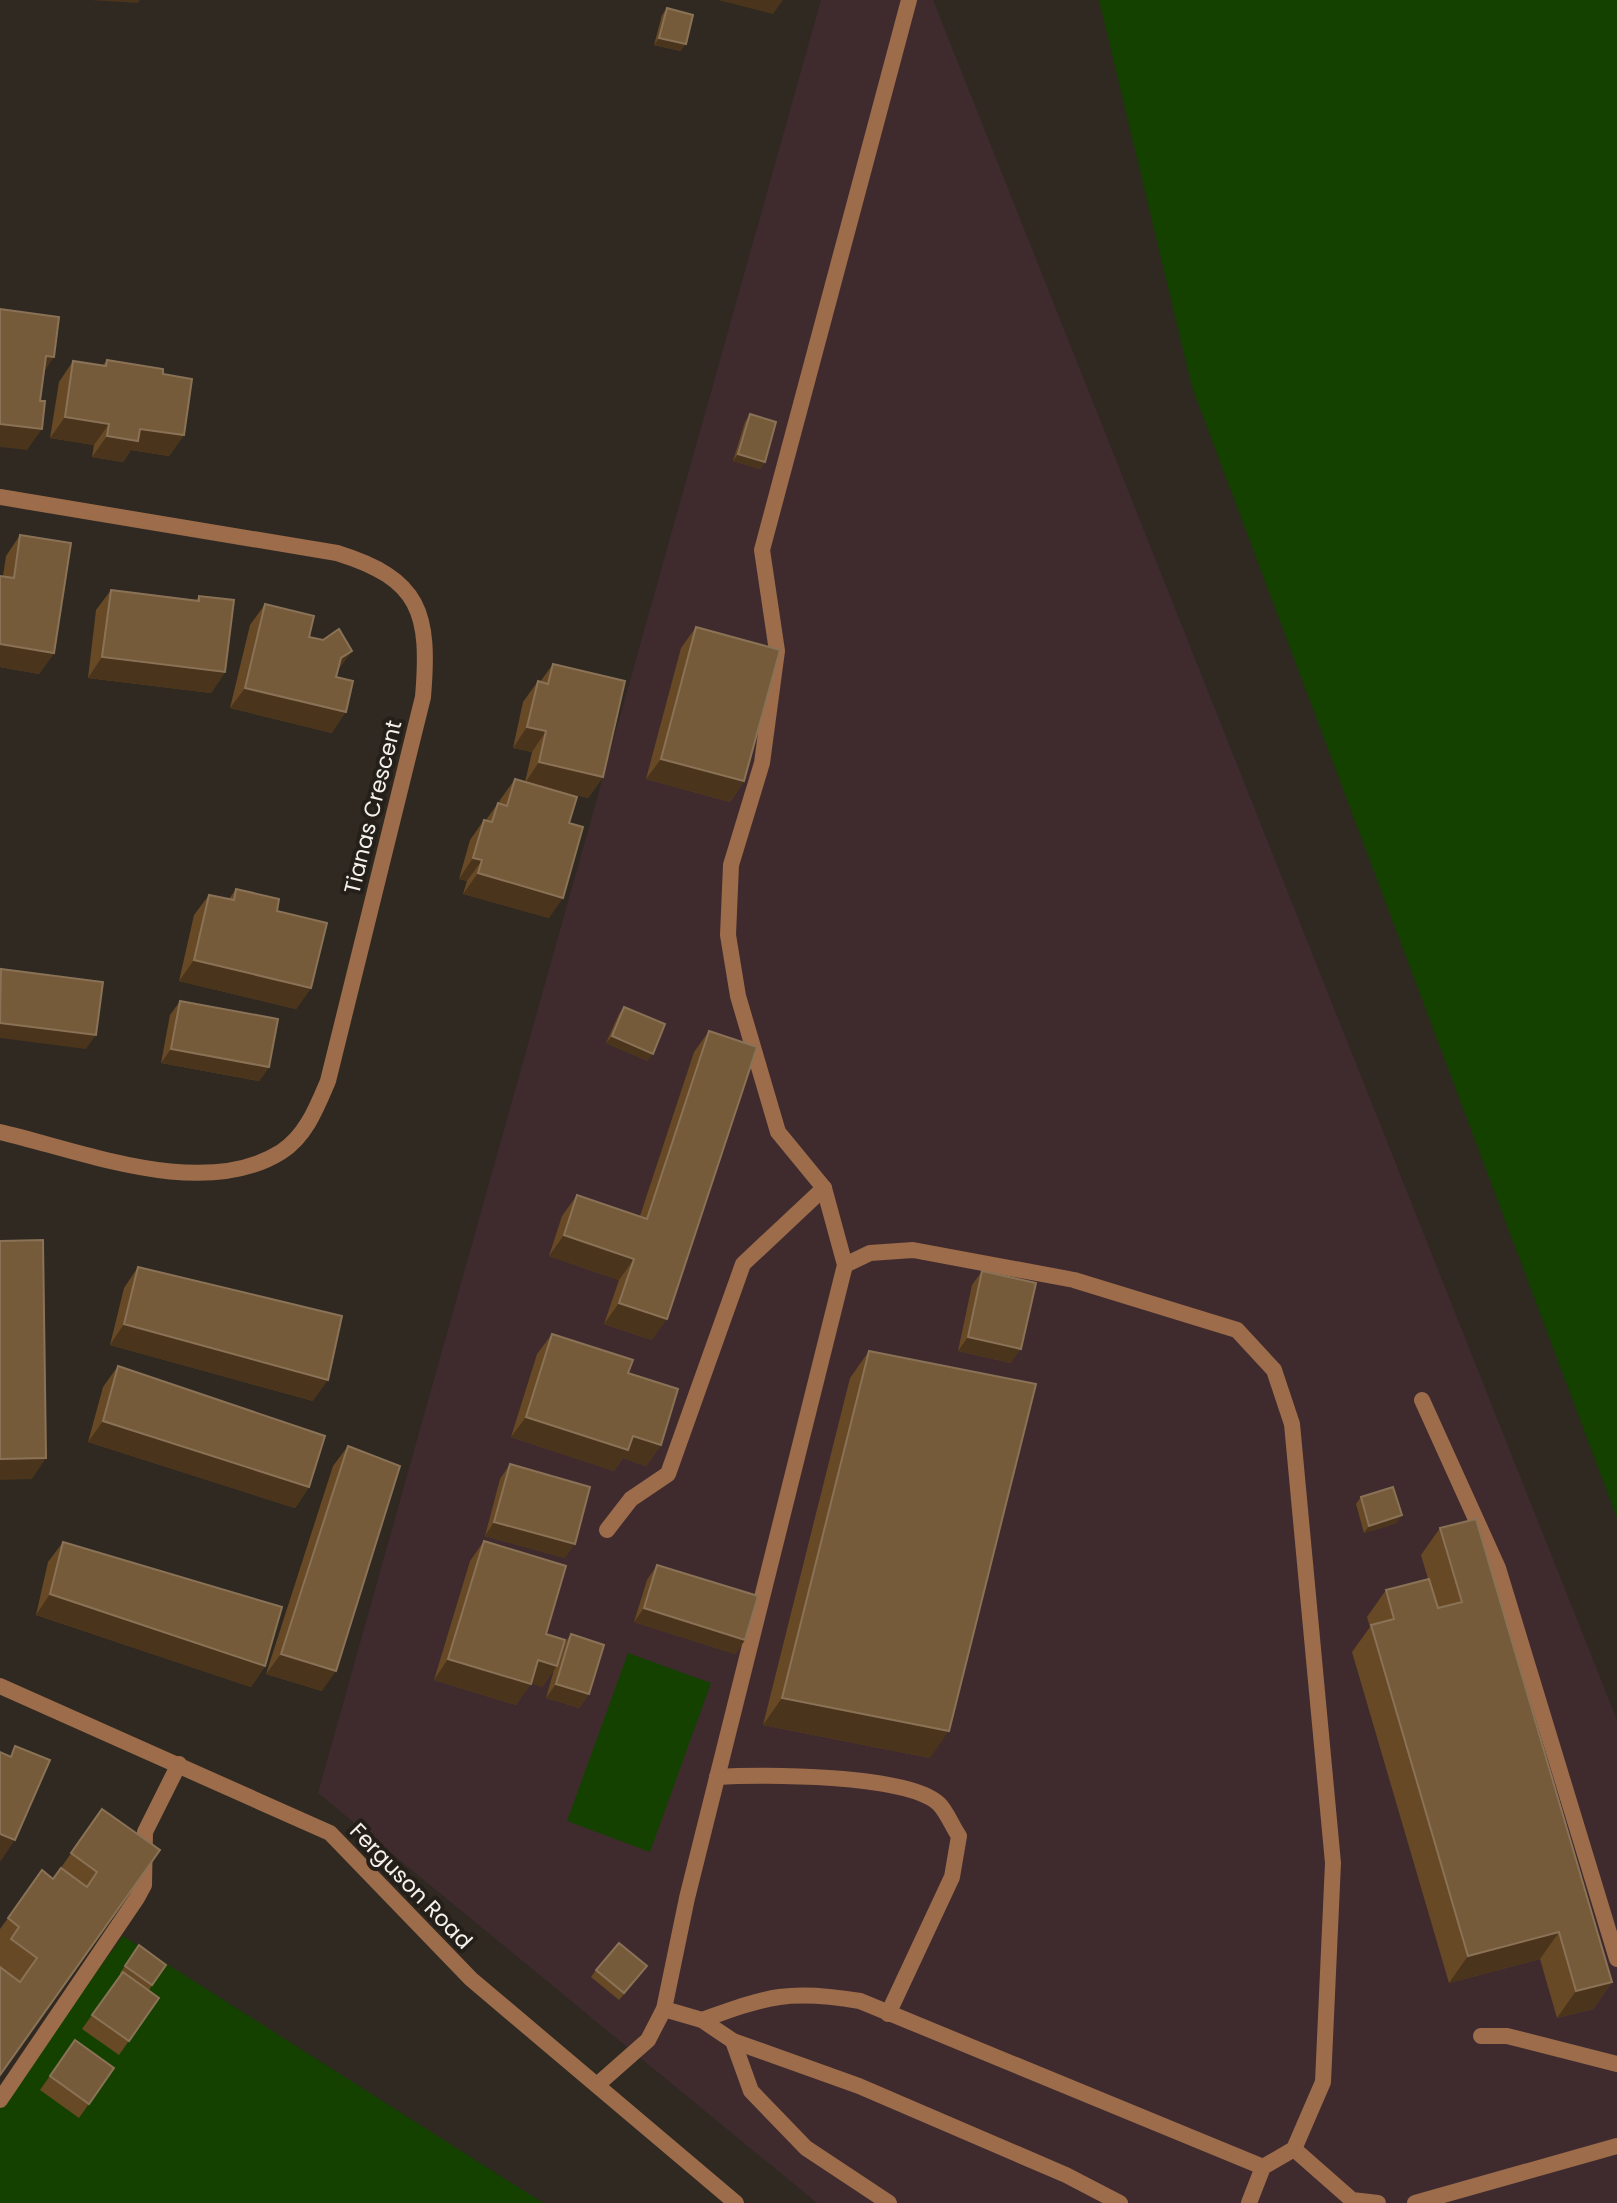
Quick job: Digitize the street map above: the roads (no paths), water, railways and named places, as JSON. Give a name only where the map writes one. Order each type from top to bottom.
[{"type":"street","points":[[597,2085],[648,2040],[664,2009],[717,1777],[845,1265],[824,1188],[778,1132],[738,996],[728,935],[731,865],[762,763],[777,651],[762,550],[909,0]]},
{"type":"street","name":"Tianas Crescent","points":[[0,497],[337,553],[374,564],[403,585],[421,615],[427,654],[423,697],[328,1081],[311,1121],[282,1152],[233,1170],[194,1175],[155,1169],[0,1132]]},
{"type":"street","points":[[607,1530],[631,1499],[668,1474],[743,1264],[824,1188]]},
{"type":"street","points":[[845,1265],[870,1253],[913,1250],[1074,1280],[1237,1330],[1274,1370],[1292,1424],[1333,1863],[1323,2082],[1294,2149],[1263,2167],[1249,2203]]},
{"type":"street","points":[[1422,1400],[1498,1568],[1617,1959]]},
{"type":"street","name":"Ferguson Road","points":[[0,1686],[330,1833],[471,1979],[736,2203]]},
{"type":"street","points":[[0,2100],[144,1885],[145,1832],[179,1764]]},
{"type":"street","points":[[717,1777],[765,1773],[838,1777],[908,1791],[938,1802],[959,1836],[952,1877],[888,2014]]},
{"type":"street","points":[[702,2020],[766,1997],[811,1993],[860,2001],[1263,2167]]},
{"type":"street","points":[[664,2009],[702,2020],[733,2041],[859,2086],[1066,2175],[1120,2203]]},
{"type":"street","points":[[1481,2036],[1507,2036],[1617,2064]]},
{"type":"street","points":[[733,2041],[751,2091],[795,2137],[806,2148],[889,2203]]},
{"type":"street","points":[[1415,2203],[1617,2146]]},
{"type":"street","points":[[1294,2149],[1352,2200],[1378,2203]]}]
